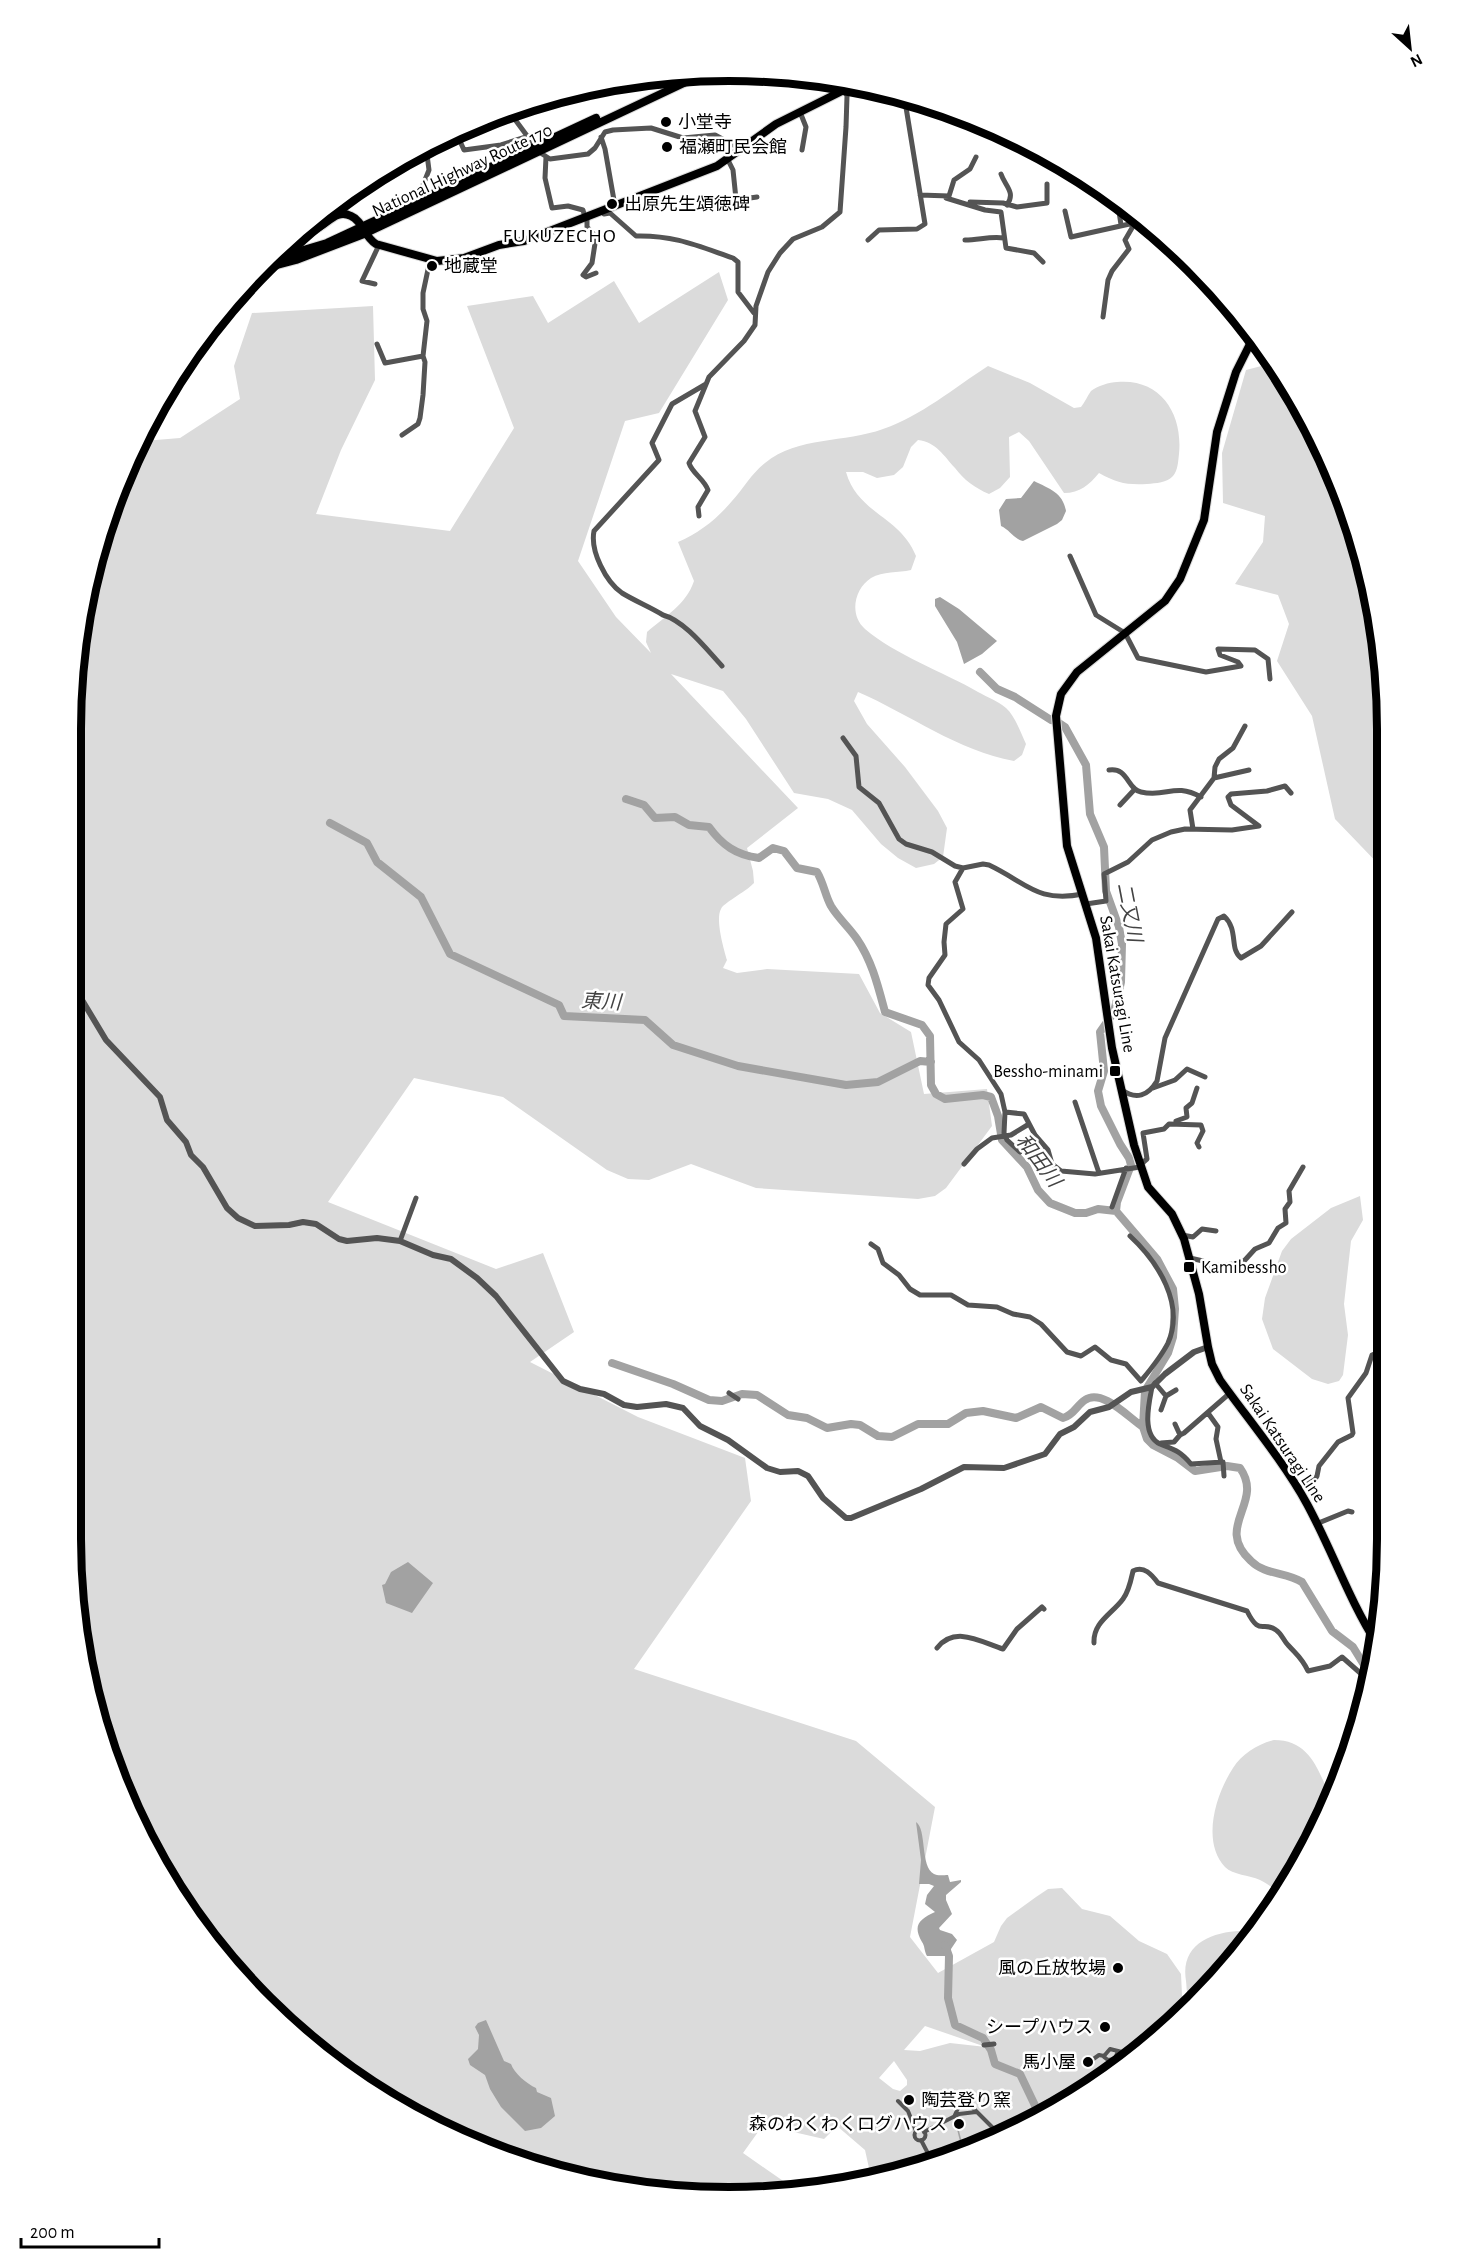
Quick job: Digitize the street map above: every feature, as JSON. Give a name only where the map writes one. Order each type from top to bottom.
[{"type":"main road","name":"National Highway Route 170","points":[[278,265],[296,260],[540,152],[686,82]]},
{"type":"main road","name":"National Highway Route 170","points":[[289,254],[363,230],[422,198],[540,152],[674,83]]},
{"type":"main road","name":"National Highway Route 170","points":[[330,219],[342,214],[354,217],[369,240],[430,260],[447,261],[464,258],[499,245],[524,241],[728,160],[776,124],[842,91]]},
{"type":"main road","name":"Sakai Katsuragi Line","points":[[1250,344],[1236,372],[1217,432],[1204,520],[1180,579],[1165,601],[1077,672],[1061,694],[1056,716],[1067,846],[1096,938],[1109,1028],[1140,1166],[1148,1187],[1168,1209],[1182,1235],[1199,1294],[1208,1347],[1216,1372],[1297,1487],[1370,1632]]},
{"type":"street","points":[[699,516],[698,507],[708,490],[704,481],[689,463],[705,438],[695,411],[706,384],[716,368],[744,341],[755,325],[754,313],[768,272],[780,253],[793,239],[822,227],[840,212],[846,127],[847,96],[845,92]]},
{"type":"street","points":[[868,240],[879,230],[917,229],[925,224],[906,106]]},
{"type":"street","points":[[800,112],[806,127],[802,150]]},
{"type":"street","points":[[514,118],[540,152],[550,159],[588,154],[595,148],[605,132],[651,128],[683,138],[715,135],[741,149]]},
{"type":"street","points":[[459,140],[464,150],[476,150],[529,136]]},
{"type":"street","points":[[601,137],[615,206]]},
{"type":"street","points":[[540,152],[552,208],[568,206],[583,210],[589,216]]},
{"type":"street","points":[[422,198],[421,190],[429,170],[427,156]]},
{"type":"street","points":[[946,198],[951,193],[954,180],[970,169],[976,157]]},
{"type":"street","points":[[728,160],[733,170],[736,199]]},
{"type":"street","points":[[1001,174],[1012,196],[1007,205]]},
{"type":"street","points":[[953,200],[1017,207],[1047,203],[1047,184]]},
{"type":"street","points":[[920,195],[946,198],[985,210],[1001,212],[1006,248],[1034,253],[1043,262]]},
{"type":"street","points":[[700,205],[757,197]]},
{"type":"street","points":[[1065,211],[1071,237],[1133,223]]},
{"type":"street","points":[[1119,212],[1121,225]]},
{"type":"street","points":[[589,216],[610,213],[636,236],[665,236],[693,243],[733,258],[738,262],[738,292],[754,313]]},
{"type":"street","points":[[589,216],[587,227],[597,237],[592,263],[583,275],[586,277],[596,273]]},
{"type":"street","points":[[1103,317],[1108,280],[1129,249],[1125,240],[1134,224]]},
{"type":"street","points":[[964,240],[981,240],[990,236],[1004,238]]},
{"type":"street","points":[[375,284],[362,281],[379,245]]},
{"type":"street","points":[[402,435],[418,424],[420,418],[427,321],[423,309],[423,293],[430,260]]},
{"type":"street","points":[[377,344],[385,363],[423,356]]},
{"type":"street","points":[[706,384],[672,404],[652,443],[659,460],[594,531],[592,539],[603,568],[620,591],[670,617],[694,636],[722,666]]},
{"type":"street","points":[[1070,556],[1096,615],[1125,633],[1138,658],[1206,672],[1241,666],[1238,662],[1220,655],[1218,650],[1255,650],[1268,659],[1270,679]]},
{"type":"street","points":[[1193,829],[1190,810],[1214,778],[1215,767],[1219,759],[1233,748],[1245,726]]},
{"type":"street","points":[[843,738],[856,756],[860,787],[879,803],[899,839],[906,844],[932,852],[955,866],[963,868],[989,865],[1036,893],[1065,898],[1083,894]]},
{"type":"street","points":[[1108,770],[1117,770],[1123,774],[1134,790],[1162,793],[1181,789],[1201,798]]},
{"type":"street","points":[[1214,778],[1249,770]]},
{"type":"street","points":[[1086,904],[1106,901],[1104,874],[1128,862],[1152,840],[1171,832],[1193,829],[1232,830],[1259,826],[1256,821],[1245,817],[1231,805],[1228,797],[1231,794],[1267,791],[1285,786],[1291,794]]},
{"type":"street","points":[[1120,805],[1134,790]]},
{"type":"street","points":[[963,868],[955,882],[963,909],[946,924],[945,955],[929,978],[928,985],[939,1000],[959,1042],[980,1060],[1001,1094],[1005,1112],[1005,1136],[1020,1152]]},
{"type":"street","points":[[1153,1088],[1160,1070],[1166,1038],[1218,919],[1224,916],[1231,923],[1236,952],[1241,958],[1261,946],[1292,912]]},
{"type":"street","points":[[81,998],[106,1040],[160,1097],[167,1120],[186,1142],[191,1155],[203,1167],[227,1208],[238,1218],[255,1226],[289,1225],[303,1222],[316,1224],[339,1239],[347,1241],[377,1238],[400,1241],[433,1255],[451,1258],[496,1296],[563,1381],[580,1389],[604,1394],[624,1405],[637,1407],[666,1404],[683,1408],[700,1426],[728,1440],[767,1467],[780,1472],[798,1471],[808,1476],[827,1503],[846,1518],[851,1518],[921,1489],[964,1467],[1004,1468],[1045,1454],[1060,1434],[1074,1427],[1090,1412],[1108,1407],[1125,1395],[1152,1386],[1194,1352],[1208,1347]]},
{"type":"street","points":[[1121,1089],[1133,1097],[1140,1096],[1153,1088],[1175,1080],[1188,1069],[1205,1077]]},
{"type":"street","points":[[1005,1112],[1024,1114],[1035,1135],[1046,1147],[1052,1164],[1056,1168],[1068,1173],[1099,1173],[1140,1166],[1147,1159],[1143,1133],[1164,1129],[1172,1121],[1181,1121],[1187,1117],[1186,1108],[1192,1104],[1197,1088]]},
{"type":"street","points":[[1075,1102],[1099,1173]]},
{"type":"street","points":[[964,1164],[977,1149],[992,1138],[1014,1134],[1029,1124]]},
{"type":"street","points":[[1169,1124],[1201,1125],[1203,1131],[1197,1143],[1199,1147]]},
{"type":"street","points":[[1190,1258],[1203,1261],[1211,1266],[1234,1264],[1245,1260],[1255,1249],[1269,1243],[1278,1228],[1286,1223],[1286,1209],[1290,1202],[1289,1191],[1303,1167]]},
{"type":"street","points":[[1112,1207],[1126,1168]]},
{"type":"street","points":[[400,1241],[416,1198]]},
{"type":"street","points":[[1182,1235],[1193,1237],[1202,1229],[1216,1231]]},
{"type":"street","points":[[1130,1236],[1146,1251],[1172,1298],[1171,1333],[1168,1343],[1141,1381],[1138,1390]]},
{"type":"street","points":[[871,1244],[878,1249],[883,1263],[899,1275],[910,1289],[921,1295],[951,1295],[968,1305],[997,1307],[1013,1314],[1029,1317],[1041,1324],[1067,1352],[1081,1356],[1095,1347],[1111,1360],[1126,1364],[1141,1381]]},
{"type":"street","points":[[1297,1487],[1315,1479],[1319,1466],[1338,1442],[1353,1433],[1348,1398],[1366,1374],[1372,1355],[1377,1353]]},
{"type":"street","points":[[1152,1386],[1166,1396]]},
{"type":"street","points":[[1152,1386],[1148,1406],[1149,1431],[1154,1440],[1179,1450],[1191,1464],[1221,1462]]},
{"type":"street","points":[[1161,1410],[1166,1396],[1176,1390]]},
{"type":"street","points":[[729,1393],[738,1399]]},
{"type":"street","points":[[1160,1443],[1174,1442],[1230,1393]]},
{"type":"street","points":[[1208,1413],[1218,1427],[1215,1439],[1221,1462],[1223,1462],[1224,1476]]},
{"type":"street","points":[[1175,1424],[1180,1435]]},
{"type":"street","points":[[1316,1524],[1348,1511],[1352,1512]]},
{"type":"street","points":[[1094,1643],[1094,1632],[1128,1592],[1133,1571],[1142,1569],[1149,1572],[1158,1583],[1247,1611],[1257,1626],[1274,1628],[1288,1646],[1302,1657],[1308,1671],[1329,1666],[1342,1657],[1363,1675]]},
{"type":"street","points":[[937,1648],[951,1636],[960,1635],[1003,1649],[1017,1629],[1042,1607],[1044,1609]]},
{"type":"street","points":[[984,2045],[994,2044]]},
{"type":"street","points":[[1104,2056],[1110,2049],[1124,2052]]},
{"type":"street","points":[[1115,2059],[1118,2051]]},
{"type":"street","points":[[1092,2060],[1099,2055],[1108,2060],[1115,2059]]},
{"type":"street","points":[[898,2101],[908,2111],[916,2131],[915,2138],[921,2140],[929,2155]]},
{"type":"street","points":[[954,2117],[959,2106],[964,2104],[974,2107],[976,2112],[995,2130]]},
{"type":"street","points":[[916,2131],[924,2132],[964,2112],[976,2112]]},
{"type":"street","points":[[921,2140],[925,2137],[924,2132]]},
{"type":"shaded area","points":[[719,272],[728,300],[659,413],[625,421],[578,561],[616,617],[651,653],[646,642],[647,632],[686,597],[694,581],[678,542],[714,520],[765,463],[792,448],[868,433],[911,417],[988,366],[1030,383],[1074,408],[1081,407],[1091,391],[1097,387],[1114,382],[1132,382],[1146,386],[1166,401],[1173,413],[1179,439],[1177,469],[1168,480],[1147,484],[1127,484],[1099,473],[1084,487],[1070,493],[1064,493],[1029,441],[1019,432],[1009,437],[1010,477],[1000,488],[989,494],[966,480],[935,447],[918,440],[911,447],[903,467],[894,475],[877,478],[863,472],[846,472],[860,497],[900,532],[916,556],[911,570],[880,574],[865,583],[857,595],[855,610],[860,623],[891,647],[1003,706],[1015,720],[1026,744],[1022,755],[1014,761],[993,756],[953,741],[858,692],[854,701],[867,724],[905,767],[938,811],[947,828],[943,857],[934,864],[916,868],[898,858],[881,844],[852,810],[828,799],[794,793],[746,719],[723,691],[671,674],[798,808],[747,848],[754,883],[724,905],[719,914],[727,960],[723,968],[737,973],[767,969],[859,974],[880,1013],[911,1032],[924,1094],[987,1089],[992,1126],[946,1188],[935,1196],[918,1199],[756,1188],[691,1164],[649,1180],[628,1179],[607,1170],[503,1097],[414,1078],[328,1202],[496,1269],[543,1253],[574,1332],[530,1362],[638,1417],[745,1458],[751,1501],[634,1669],[856,1741],[935,1807],[910,1937],[938,1973],[994,1942],[1007,1918],[1036,1897],[1048,1889],[1062,1888],[1082,1909],[1110,1916],[1139,1941],[1167,1954],[1181,1974],[1184,2000],[1156,2026],[1089,2078],[1016,2120],[937,2153],[849,2176],[869,2168],[865,2150],[837,2126],[824,2139],[763,2125],[743,2153],[788,2184],[771,2186],[687,2186],[644,2181],[603,2175],[521,2153],[481,2138],[405,2100],[369,2078],[302,2026],[242,1966],[215,1933],[190,1899],[148,1826],[130,1787],[103,1707],[93,1665],[82,1581],[82,687],[93,603],[115,521],[130,481],[149,441],[180,438],[240,399],[234,366],[252,313],[373,306],[375,380],[341,450],[316,514],[450,531],[514,428],[467,306],[533,296],[548,323],[614,281],[639,323]],"holes":[[[925,2026],[986,2047],[950,2043],[920,2051],[904,2050]],[[894,2061],[907,2080],[907,2085],[900,2091],[893,2089],[879,2078]]]},
{"type":"shaded area","points":[[1265,365],[1290,405],[1328,481],[1355,561],[1365,603],[1376,687],[1377,863],[1335,819],[1312,716],[1277,661],[1289,624],[1278,595],[1235,584],[1263,542],[1265,516],[1223,503],[1222,453],[1246,370]]},
{"type":"shaded area","points":[[1034,481],[1059,496],[1066,511],[1062,520],[1057,524],[1023,541],[1001,526],[999,510],[1006,499],[1021,498]]},
{"type":"shaded area","points":[[940,597],[959,609],[997,641],[982,654],[964,664],[957,642],[935,606],[935,599]]},
{"type":"shaded area","points":[[1360,1196],[1363,1220],[1351,1241],[1344,1304],[1348,1335],[1343,1375],[1339,1381],[1328,1384],[1312,1379],[1273,1349],[1262,1319],[1265,1298],[1282,1251],[1291,1239],[1331,1208]]},
{"type":"shaded area","points":[[408,1562],[433,1583],[412,1613],[386,1603],[382,1585],[385,1584],[391,1572]]},
{"type":"shaded area","points":[[1274,1740],[1297,1745],[1312,1759],[1327,1789],[1310,1826],[1274,1889],[1260,1880],[1232,1872],[1225,1867],[1214,1844],[1214,1818],[1221,1791],[1241,1758],[1262,1744]]},
{"type":"shaded area","points":[[916,1822],[921,1832],[930,1870],[935,1875],[948,1875],[950,1882],[961,1880],[946,1895],[952,1914],[939,1928],[952,1934],[957,1940],[951,1949],[951,1956],[927,1956],[919,1936],[919,1923],[935,1912],[925,1904],[927,1895],[934,1886],[919,1884],[921,1860]]},
{"type":"shaded area","points":[[1229,1932],[1244,1932],[1188,1996],[1185,1969],[1193,1950],[1208,1938]]},
{"type":"shaded area","points":[[486,2020],[504,2061],[511,2064],[525,2081],[536,2088],[537,2092],[551,2098],[555,2116],[541,2128],[525,2131],[501,2107],[485,2075],[470,2065],[468,2059],[478,2049],[479,2035],[475,2027]]},
{"type":"waterway","name":"二又川","points":[[980,672],[997,689],[1015,697],[1051,720]]},
{"type":"waterway","name":"二又川","points":[[1059,723],[1065,727],[1086,765],[1090,814],[1104,847],[1106,891],[1119,927],[1122,944],[1121,982],[1114,1012],[1100,1032],[1104,1071],[1098,1091],[1101,1106],[1131,1165],[1117,1202],[1116,1211]]},
{"type":"waterway","name":"和田川","points":[[626,799],[644,805],[655,818],[675,817],[689,825],[709,827],[724,844],[736,852],[759,858],[773,848],[784,851],[797,868],[817,872],[831,906],[857,939],[867,956],[885,1012],[922,1025],[930,1036],[931,1085],[936,1094],[945,1099],[983,1095],[991,1097],[998,1116],[1002,1140],[1027,1167],[1038,1190],[1050,1203],[1075,1213],[1086,1213],[1098,1209],[1116,1211],[1157,1259],[1173,1289],[1175,1309],[1173,1337],[1168,1353],[1145,1391],[1143,1427],[1147,1439],[1195,1471],[1227,1466],[1240,1468],[1246,1481],[1247,1492],[1237,1525],[1237,1537],[1241,1548],[1257,1566],[1302,1582],[1332,1631],[1353,1647],[1365,1666]]},
{"type":"waterway","name":"東川","points":[[330,823],[367,843],[377,862],[421,897],[450,954],[559,1005],[564,1016],[645,1020],[673,1045],[738,1066],[846,1085],[878,1082],[920,1061],[931,1062]]},
{"type":"waterway","points":[[612,1363],[673,1384],[709,1400],[722,1401],[742,1394],[757,1395],[788,1415],[807,1418],[827,1428],[851,1424],[860,1425],[878,1436],[892,1437],[918,1424],[948,1424],[966,1413],[983,1411],[1016,1418],[1041,1407],[1063,1418],[1092,1397],[1107,1401],[1143,1427]]},
{"type":"waterway","points":[[945,1945],[949,1956],[948,1998],[955,2025],[983,2038],[991,2050],[995,2064],[1020,2074],[1037,2109]]},
{"type":"waterway","points":[[958,2130],[961,2144]]},
{"type":"place","name":"小堂寺","points":[[666,122]]},
{"type":"place","name":"福瀬町民会館","points":[[667,147]]},
{"type":"place","name":"出原先生頌徳碑","points":[[612,204]]},
{"type":"place","name":"地蔵堂","points":[[432,266]]},
{"type":"place","name":"Bessho-minami","points":[[1115,1071]]},
{"type":"place","name":"Kamibessho","points":[[1189,1267]]},
{"type":"place","name":"風の丘放牧場","points":[[1118,1968]]},
{"type":"place","name":"シープハウス","points":[[1105,2027]]},
{"type":"place","name":"馬小屋","points":[[1088,2062]]},
{"type":"place","name":"陶芸登り窯","points":[[909,2100]]},
{"type":"place","name":"森のわくわくログハウス","points":[[959,2124]]},
{"type":"district","name":"FUKUZECHO","points":[[560,235]]}]
